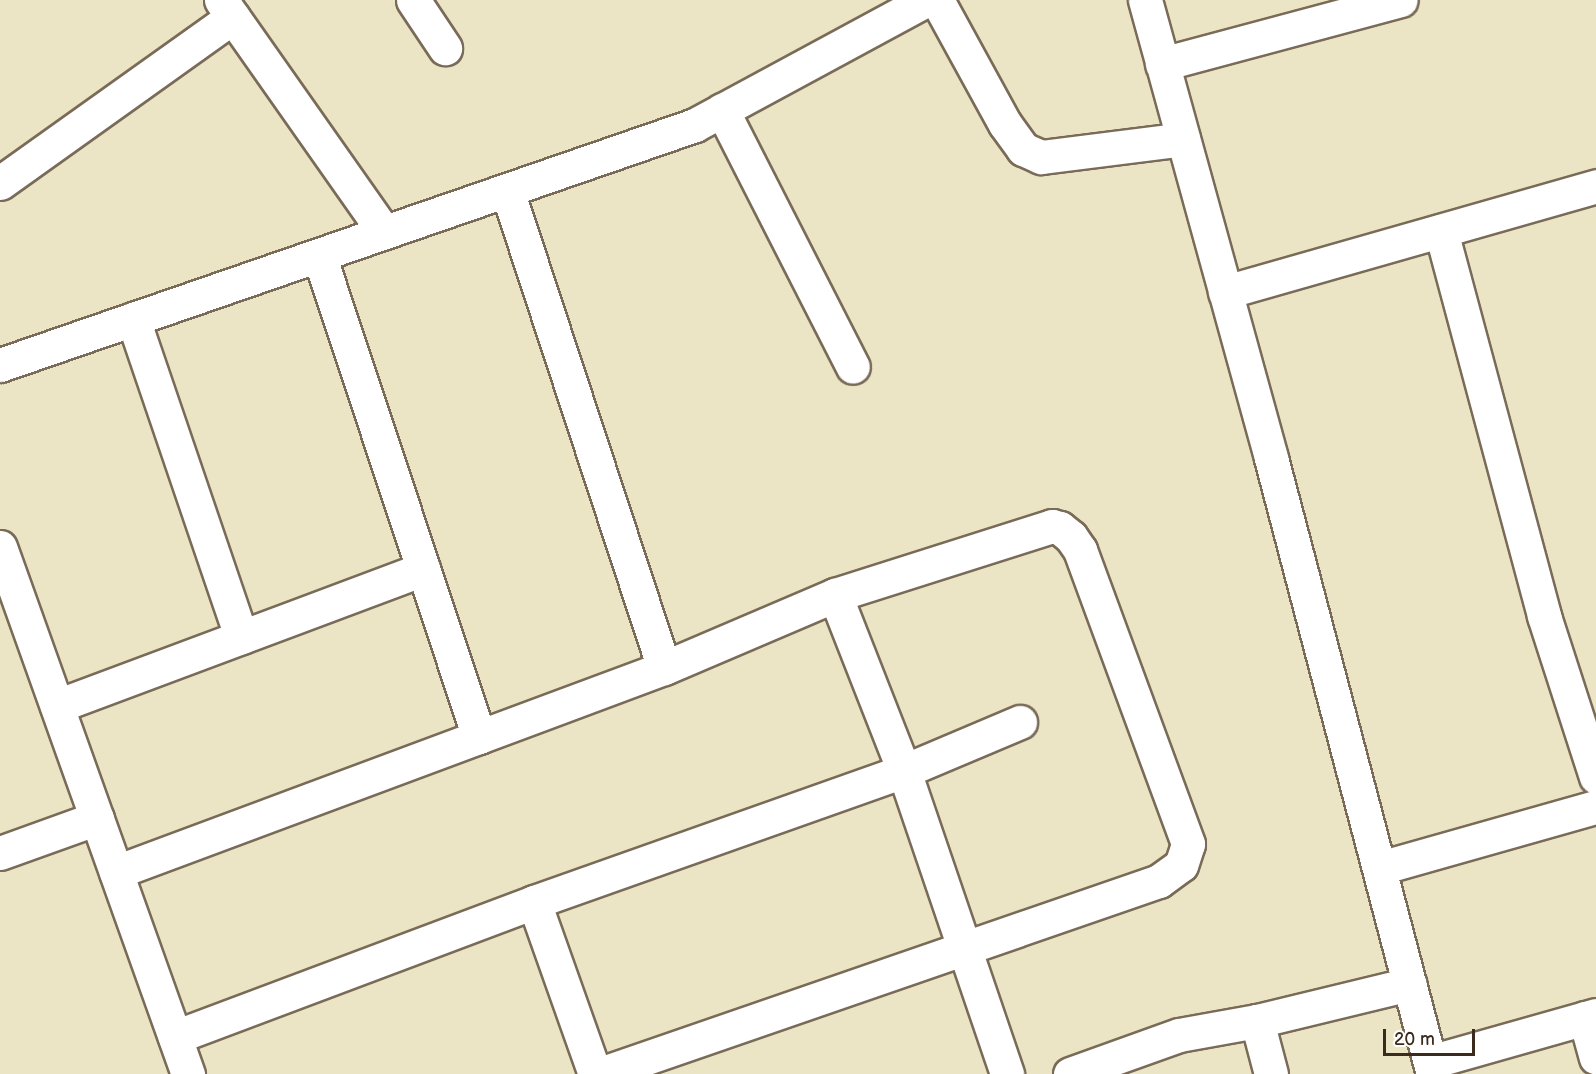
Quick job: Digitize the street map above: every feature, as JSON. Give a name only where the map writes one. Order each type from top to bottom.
[{"type":"street","points":[[413,0],[445,48]]},
{"type":"street","points":[[0,365],[695,124],[926,0]]},
{"type":"street","points":[[938,0],[1005,124],[1023,149],[1041,158],[1183,139]]},
{"type":"street","points":[[1145,0],[1432,1068],[1591,1016],[1596,1058]]},
{"type":"street","points":[[1162,64],[1401,0]]},
{"type":"street","points":[[0,183],[227,8],[384,232]]},
{"type":"street","points":[[722,110],[853,367]]},
{"type":"street","points":[[1225,291],[1596,186]]},
{"type":"street","points":[[507,190],[664,668]]},
{"type":"street","points":[[1441,231],[1544,616],[1596,777]]},
{"type":"street","points":[[319,255],[479,737]]},
{"type":"street","points":[[133,320],[241,637]]},
{"type":"street","points":[[116,872],[664,668],[835,595],[1052,526],[1060,528],[1071,537],[1080,550],[1188,844],[1181,865],[1158,881],[600,1074]]},
{"type":"street","points":[[0,547],[188,1074]]},
{"type":"street","points":[[57,706],[423,569]]},
{"type":"street","points":[[835,595],[904,771],[1007,1074]]},
{"type":"street","points":[[175,1037],[534,902],[904,771],[1020,722]]},
{"type":"street","points":[[1380,868],[1596,807]]},
{"type":"street","points":[[0,853],[97,818]]},
{"type":"street","points":[[534,902],[596,1074]]},
{"type":"street","points":[[1070,1074],[1179,1035],[1257,1021],[1410,984]]},
{"type":"street","points":[[1257,1021],[1271,1074]]}]
